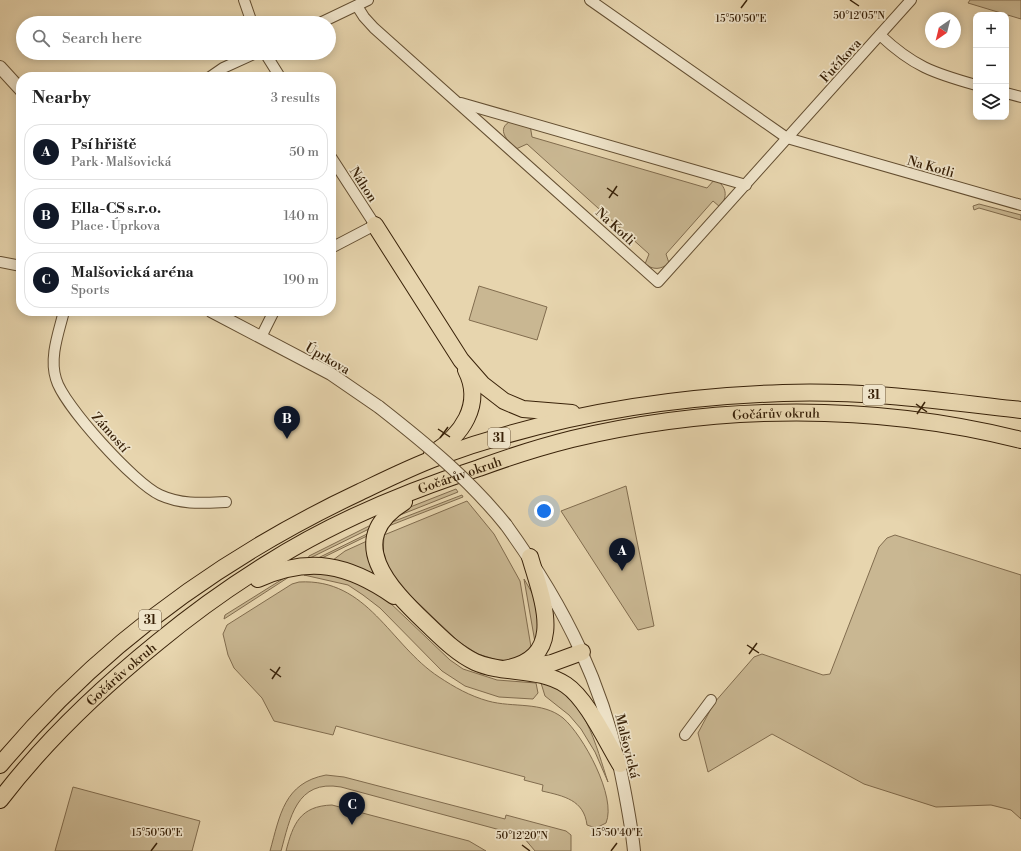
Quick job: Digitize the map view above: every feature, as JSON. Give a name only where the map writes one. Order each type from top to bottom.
[{"type":"main road","points":[[375,225],[461,360],[468,374],[473,392],[468,419],[449,443],[405,471]]},
{"type":"main road","points":[[461,360],[482,384],[514,406],[544,412],[595,414]]},
{"type":"main road","name":"Gočárův okruh","points":[[0,765],[23,737],[65,694],[104,658],[157,614],[207,577],[263,541],[325,508],[438,457],[554,423],[595,414],[726,396],[784,393],[846,393],[906,397],[1021,410]]},
{"type":"main road","name":"Gočárův okruh","points":[[0,800],[43,748],[84,706],[125,668],[216,597],[266,564],[301,544],[394,498],[438,481],[531,450],[578,438],[672,422],[740,415],[806,412],[888,416],[940,423],[1021,440]]},
{"type":"main road","points":[[438,481],[388,513],[382,520],[376,536],[375,552],[381,570],[395,591],[420,617],[464,656],[492,668],[546,676],[560,681],[572,690],[585,705],[620,764]]},
{"type":"main road","points":[[492,668],[510,668],[529,660],[537,654],[544,641],[545,614],[530,557]]},
{"type":"main road","points":[[216,597],[278,570],[301,565],[339,569],[372,582],[420,617]]},
{"type":"main road","points":[[492,668],[515,669],[537,666],[582,652]]},
{"type":"street","points":[[244,0],[250,16]]},
{"type":"street","points":[[335,16],[368,0]]},
{"type":"street","name":"Na Kotli","points":[[590,0],[787,138],[1021,205]]},
{"type":"street","name":"Fučíkova","points":[[787,138],[911,0]]},
{"type":"street","name":"Na Kotli","points":[[357,6],[374,28],[459,102],[658,282],[787,138]]},
{"type":"street","points":[[880,35],[910,60],[925,68],[937,74],[973,84]]},
{"type":"street","points":[[217,72],[241,60]]},
{"type":"street","points":[[269,60],[277,72]]},
{"type":"street","points":[[0,67],[16,85]]},
{"type":"street","points":[[1009,94],[1021,97]]},
{"type":"street","name":"Na Kotli","points":[[459,102],[746,185]]},
{"type":"street","name":"Náhon","points":[[336,165],[375,225]]},
{"type":"street","points":[[336,245],[375,225]]},
{"type":"street","points":[[0,262],[16,265]]},
{"type":"street","name":"Zámostí","points":[[63,316],[56,344],[54,364],[59,387],[73,409],[117,459],[150,490],[175,500],[191,503],[226,502]]},
{"type":"street","name":"Úprkova","points":[[221,316],[331,374],[379,407],[452,466],[478,492],[506,525]]},
{"type":"street","points":[[261,337],[272,316]]},
{"type":"street","name":"Malšovická","points":[[506,525],[530,557],[556,600],[582,652],[598,690],[620,764],[634,851]]},
{"type":"street","points":[[685,735],[711,700]]},
{"type":"shaded area","points":[[970,0],[1021,0],[1021,19],[1009,15],[1009,12],[998,12],[968,3]]},
{"type":"shaded area","points":[[511,121],[530,125],[532,137],[707,188],[715,179],[724,188],[725,195],[723,203],[720,207],[713,201],[666,254],[669,263],[660,268],[651,267],[645,264],[649,254],[527,144],[516,149],[513,146],[504,135],[503,131],[506,124]]},
{"type":"shaded area","points":[[979,204],[1021,215],[1021,220],[979,208],[974,210],[973,206]]},
{"type":"shaded area","points":[[479,286],[547,307],[537,340],[469,320]]},
{"type":"shaded area","points":[[626,486],[654,626],[638,630],[561,511]]},
{"type":"shaded area","points":[[456,489],[458,492],[390,519],[400,511]]},
{"type":"shaded area","points":[[462,495],[463,497],[386,527],[387,524]]},
{"type":"shaded area","points":[[467,501],[494,534],[520,581],[532,653],[517,660],[497,660],[478,654],[459,642],[394,580],[383,555],[384,535]]},
{"type":"shaded area","points":[[369,526],[371,528],[308,559],[309,556]]},
{"type":"shaded area","points":[[369,533],[369,535],[320,559],[316,559]]},
{"type":"shaded area","points":[[895,535],[1021,575],[1021,819],[1011,810],[991,805],[936,807],[864,784],[772,734],[708,772],[698,733],[714,703],[754,657],[762,654],[823,675],[830,674],[879,547],[887,538]]},
{"type":"shaded area","points":[[367,541],[373,571],[372,573],[333,560],[345,551]]},
{"type":"shaded area","points":[[323,572],[349,578],[386,599],[450,660],[463,669],[497,680],[536,683],[538,693],[533,699],[499,697],[465,686],[442,671],[380,608],[363,595],[348,585],[304,575]]},
{"type":"shaded area","points":[[289,575],[292,575],[224,619],[225,615]]},
{"type":"shaded area","points":[[524,579],[534,596],[542,619],[536,648]]},
{"type":"shaded area","points":[[299,582],[323,584],[343,591],[361,602],[422,664],[439,677],[462,691],[488,701],[546,709],[563,718],[580,738],[603,783],[607,798],[608,812],[606,823],[596,828],[587,825],[582,810],[572,800],[542,791],[543,785],[524,780],[525,777],[336,726],[333,735],[274,721],[262,698],[234,668],[228,655],[223,634],[227,625],[292,584]]},
{"type":"shaded area","points":[[541,683],[555,687],[568,695],[578,707],[593,737],[608,782],[595,752],[581,729],[569,715],[545,696]]},
{"type":"shaded area","points":[[326,775],[344,777],[505,819],[506,815],[566,831],[571,835],[571,851],[535,851],[524,838],[515,834],[341,787],[326,786],[314,789],[305,795],[292,815],[281,851],[270,851],[281,813],[292,793],[301,785],[312,779]]},
{"type":"shaded area","points":[[73,787],[200,821],[192,851],[55,851]]},
{"type":"shaded area","points":[[332,805],[469,841],[486,851],[286,851],[295,825],[305,813],[321,806]]},
{"type":"place","name":"Ella-CS s.r.o.","points":[[287,439]]},
{"type":"place","name":"Psí hřiště","points":[[622,571]]},
{"type":"place","name":"Malšovická aréna","points":[[352,825]]}]
